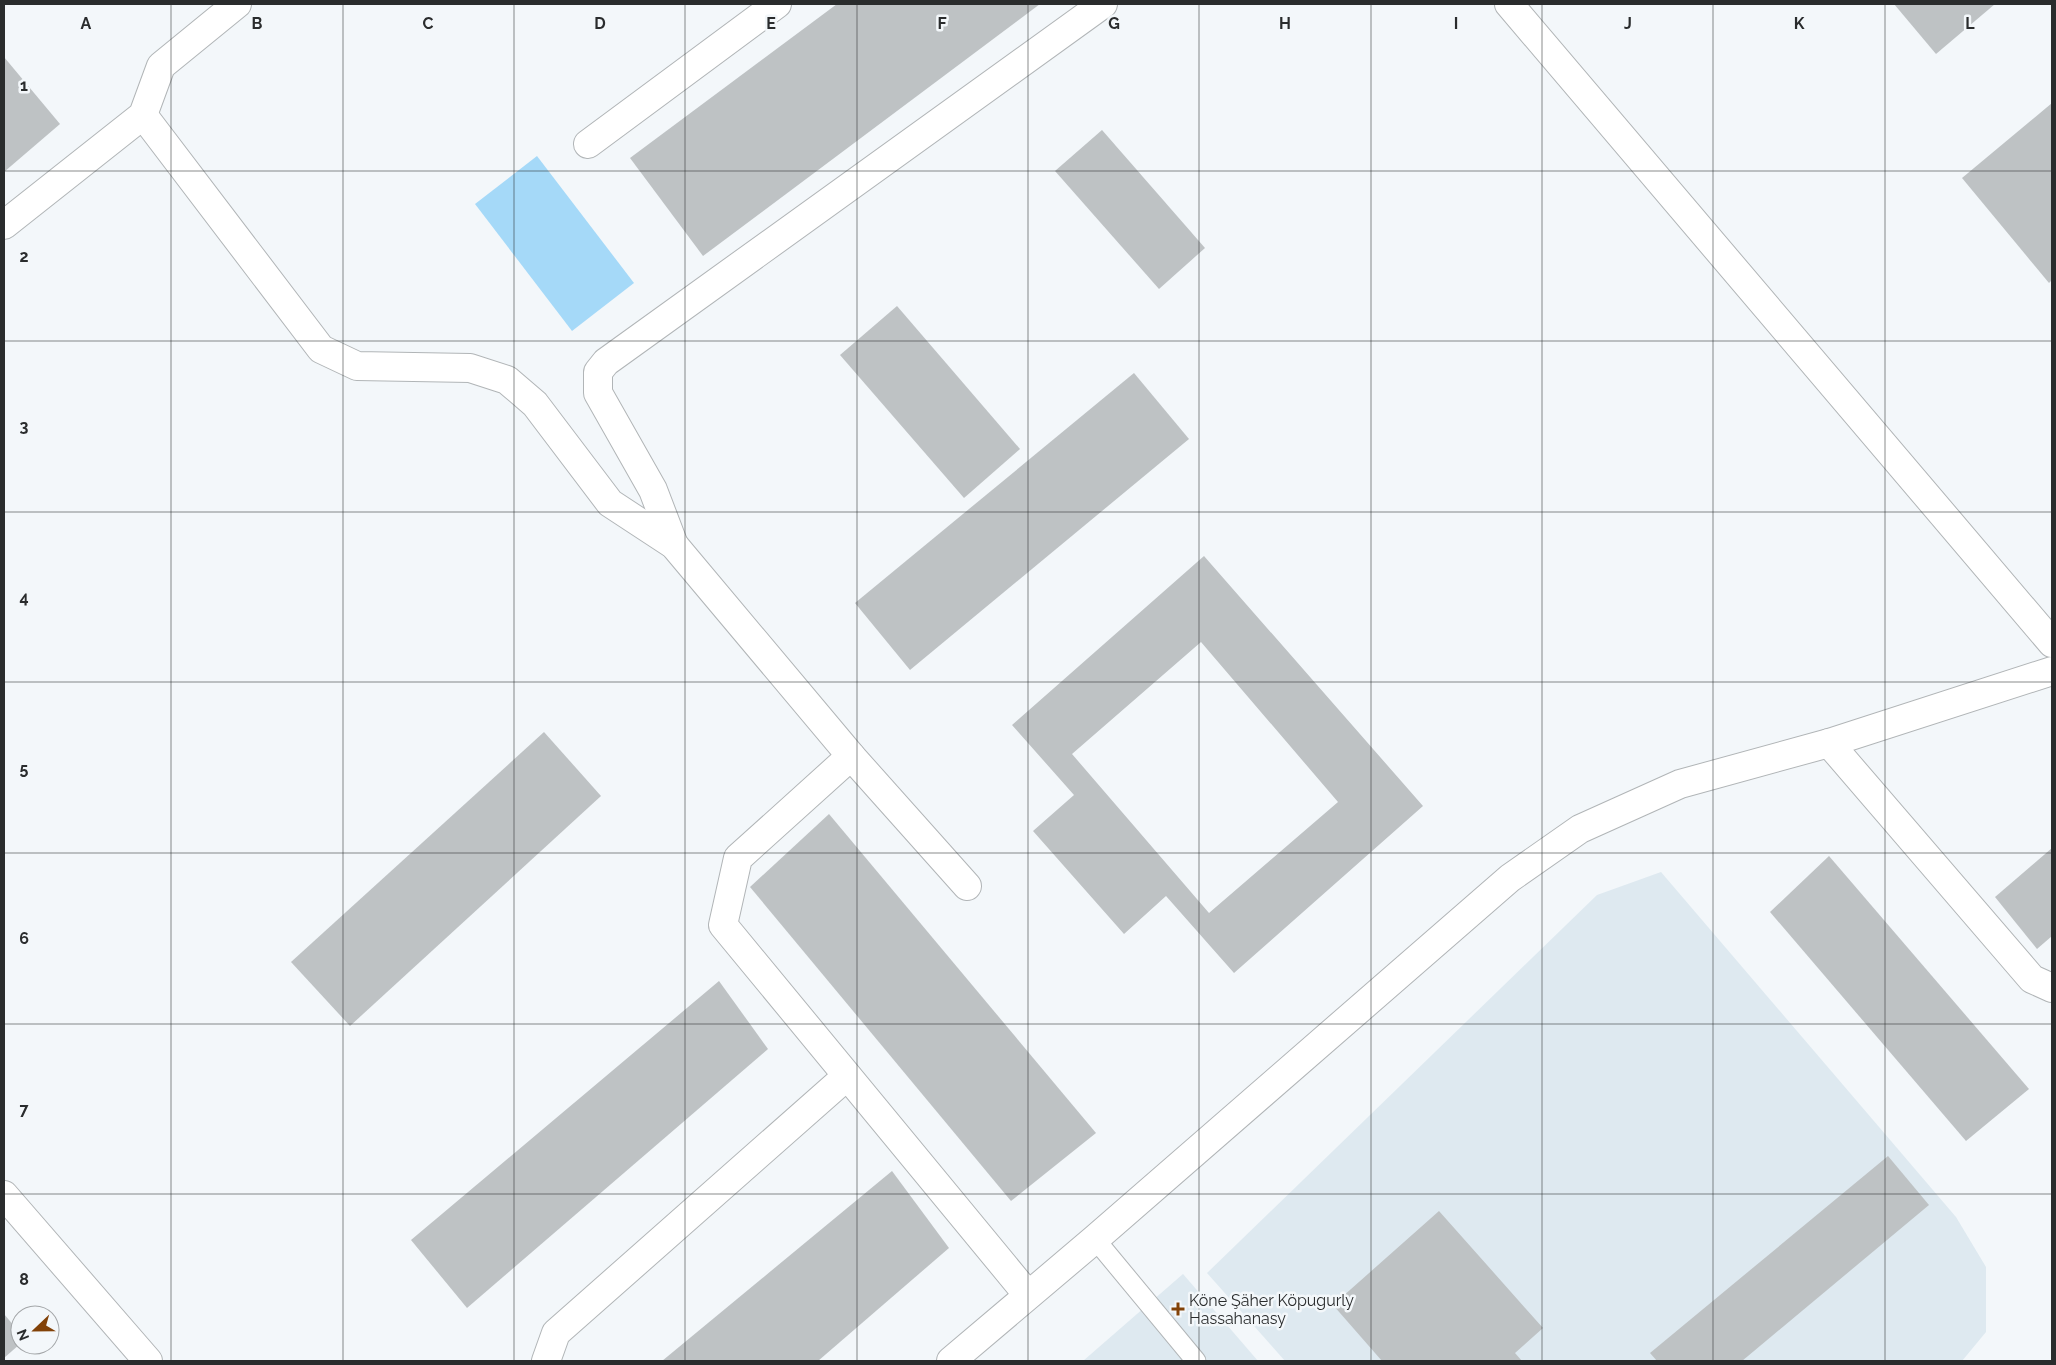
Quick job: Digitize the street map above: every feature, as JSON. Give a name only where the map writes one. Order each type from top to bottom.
[{"type":"street","points":[[4,225],[143,115],[161,66],[237,4]]},
{"type":"street","points":[[588,144],[777,4]]},
{"type":"street","points":[[674,545],[654,490],[598,393],[598,372],[606,362],[1103,4]]},
{"type":"street","points":[[1509,4],[2052,643]]},
{"type":"street","points":[[143,115],[321,349],[357,366],[470,368],[507,380],[535,404],[610,503],[674,545],[851,756],[967,886]]},
{"type":"street","points":[[951,1361],[1095,1239],[1510,878],[1580,829],[1680,784],[1829,743],[2052,671]]},
{"type":"street","points":[[1829,743],[2032,979],[2052,988]]},
{"type":"street","points":[[851,756],[738,858],[723,925],[1028,1295]]},
{"type":"street","points":[[546,1361],[556,1333],[847,1076]]},
{"type":"street","points":[[4,1195],[148,1361]]},
{"type":"lane","points":[[1095,1239],[1196,1361]]},
{"type":"shaded area","points":[[537,156],[634,283],[572,331],[475,204]]},
{"type":"shaded area","points":[[1661,872],[1956,1217],[1986,1267],[1986,1332],[1962,1361],[1285,1361],[1207,1273],[1597,895]]},
{"type":"shaded area","name":"Köne Şäher Köpugurly Hassahanasy","points":[[1183,1274],[1258,1361],[1083,1361]]},
{"type":"building","points":[[837,4],[1040,4],[703,256],[630,158]]},
{"type":"building","points":[[1894,4],[1995,4],[1936,54]]},
{"type":"building","points":[[4,57],[60,124],[4,172]]},
{"type":"building","points":[[2052,103],[2052,280],[2049,283],[1962,178]]},
{"type":"building","points":[[1102,130],[1205,248],[1159,289],[1055,171]]},
{"type":"building","points":[[897,306],[1020,449],[964,498],[840,355]]},
{"type":"building","points":[[1134,373],[1189,439],[910,670],[855,603]]},
{"type":"building","points":[[1204,556],[1423,806],[1234,973],[1166,896],[1124,934],[1033,831],[1074,795],[1012,725]],"holes":[[[1201,642],[1338,802],[1209,913],[1072,754]]]},
{"type":"building","points":[[544,732],[601,796],[350,1026],[291,962]]},
{"type":"building","points":[[829,814],[1096,1133],[1011,1201],[750,887]]},
{"type":"building","points":[[2052,848],[2052,936],[2037,949],[1995,897]]},
{"type":"building","points":[[1829,856],[2029,1089],[1966,1141],[1770,912]]},
{"type":"building","points":[[719,981],[768,1049],[467,1308],[411,1240]]},
{"type":"building","points":[[1888,1156],[1929,1205],[1742,1361],[1657,1361],[1650,1353]]},
{"type":"building","points":[[892,1171],[949,1248],[818,1361],[662,1361]]},
{"type":"building","points":[[1439,1211],[1543,1328],[1515,1353],[1522,1361],[1382,1361],[1333,1305]]},
{"type":"building","points":[[4,1314],[10,1321],[10,1353],[4,1358]]},
{"type":"place","name":"Köne Şäher Köpugurly Hassahanasy","points":[[1178,1309]]}]
